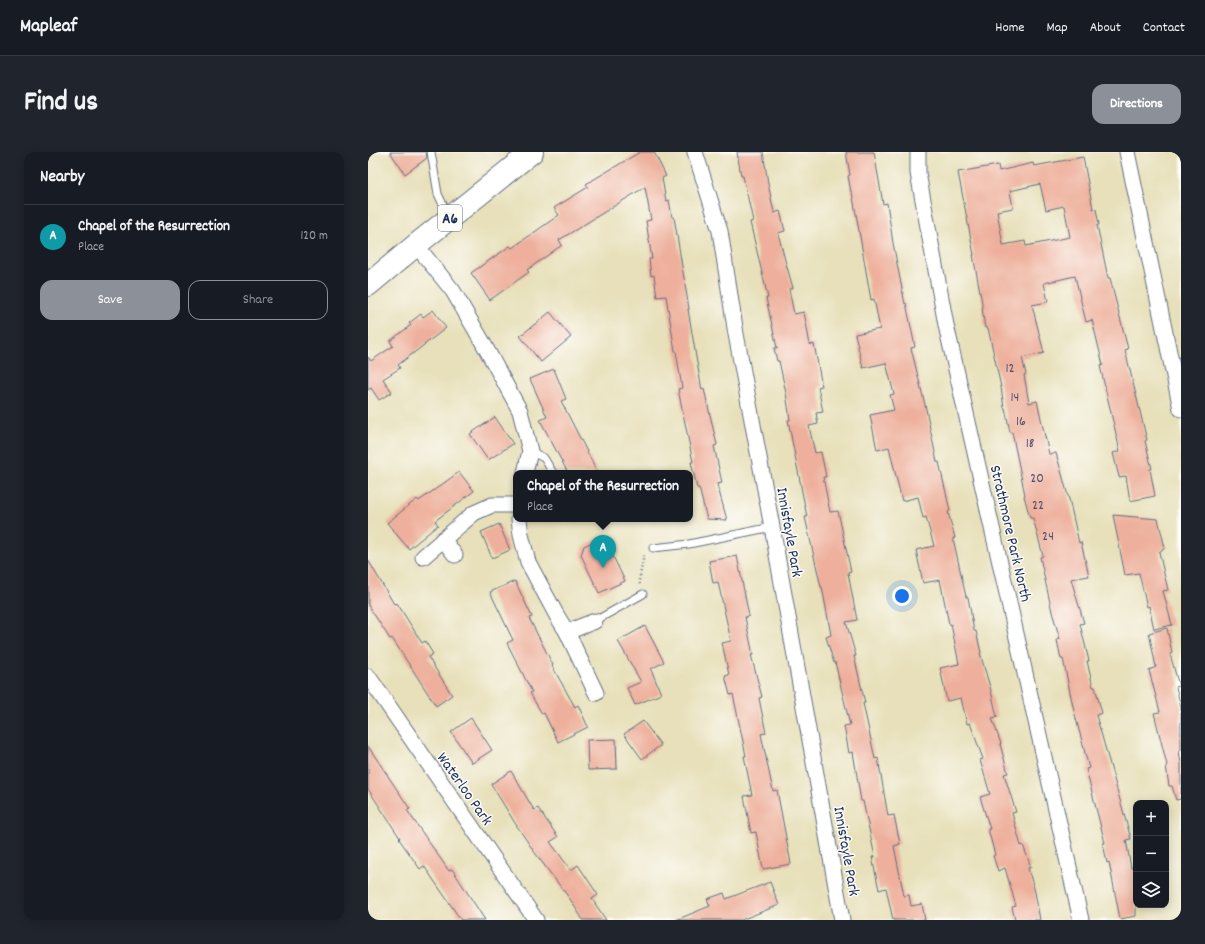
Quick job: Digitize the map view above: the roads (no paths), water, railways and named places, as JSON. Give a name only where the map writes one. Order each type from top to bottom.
[{"type":"main road","name":"A6","points":[[368,285],[416,244],[450,219],[532,152]]},
{"type":"street","name":"Innisfayle Park","points":[[695,152],[720,231],[736,334],[772,526],[841,920]]},
{"type":"street","name":"Strathmore Park North","points":[[918,152],[918,173],[946,325],[1081,920]]},
{"type":"street","points":[[1127,152],[1181,409]]},
{"type":"street","points":[[416,244],[453,290],[520,411],[530,451],[526,470]]},
{"type":"street","points":[[423,557],[474,513],[492,505],[513,505]]},
{"type":"street","points":[[519,522],[528,562],[567,632],[596,693]]},
{"type":"street","points":[[443,539],[455,555]]},
{"type":"street","points":[[567,632],[595,621]]},
{"type":"street","name":"Waterloo Park","points":[[368,676],[536,920]]},
{"type":"lane","points":[[431,152],[438,194],[450,219]]},
{"type":"lane","points":[[530,451],[544,458],[551,470]]},
{"type":"lane","points":[[653,548],[689,544],[772,526]]},
{"type":"lane","points":[[595,621],[643,594]]},
{"type":"place","name":"Chapel of the Resurrection","points":[[603,568]]}]
